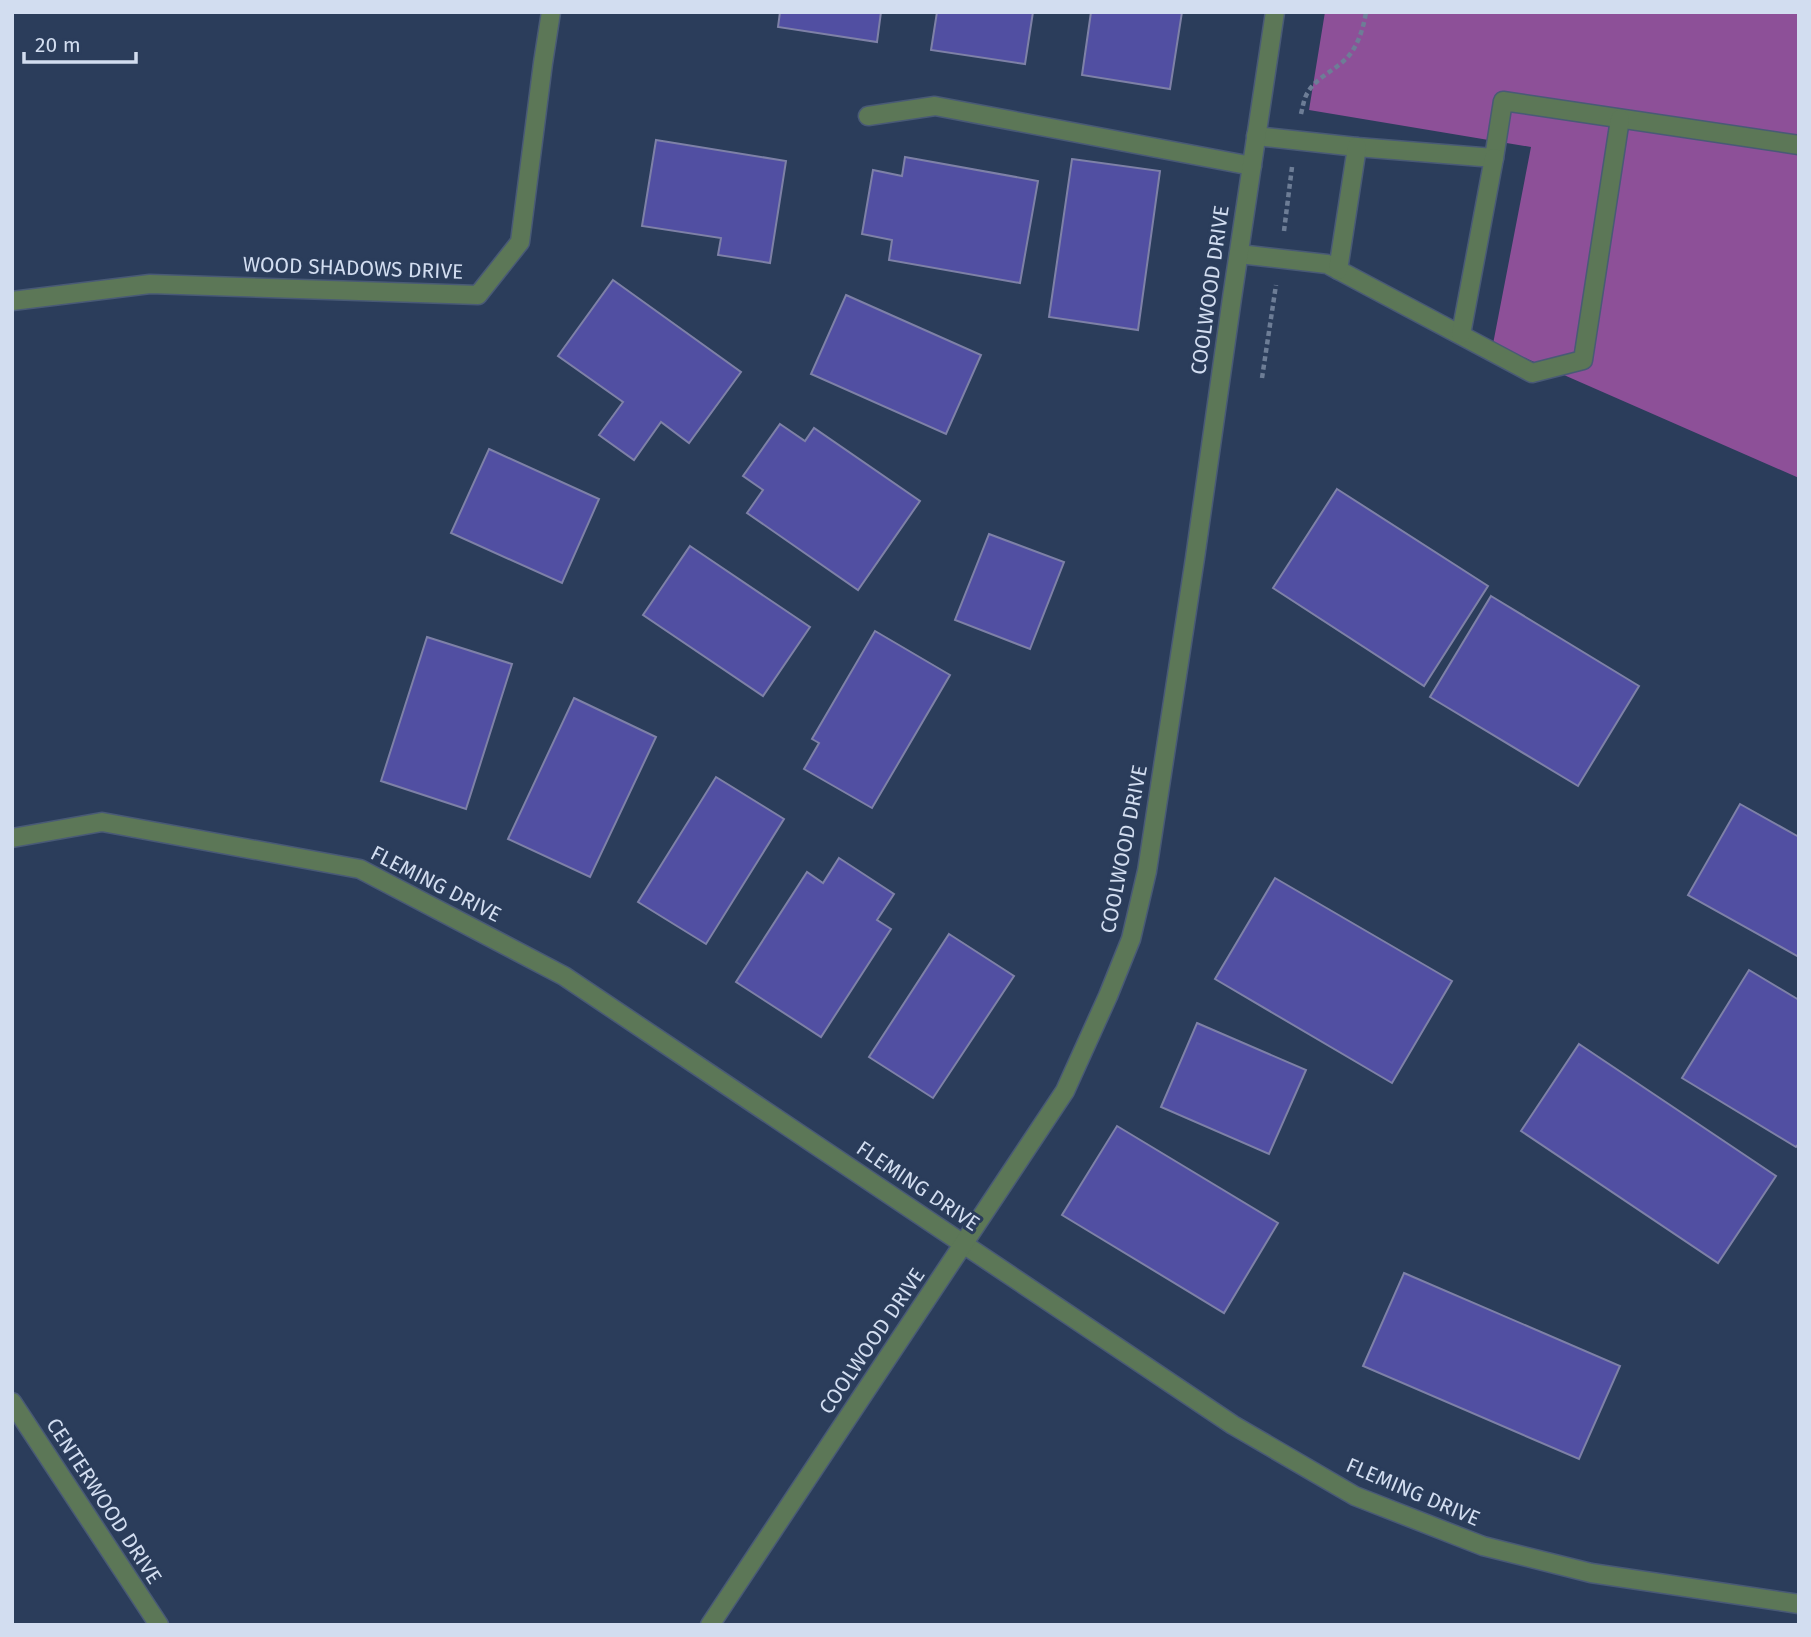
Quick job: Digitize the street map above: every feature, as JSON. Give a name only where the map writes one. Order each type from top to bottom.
[{"type":"street","name":"WOOD SHADOWS DRIVE","points":[[12,301],[150,284],[478,295],[520,242],[551,12]]},
{"type":"street","name":"COOLWOOD DRIVE","points":[[712,1624],[1065,1090],[1131,939],[1147,871],[1275,12]]},
{"type":"street","points":[[1461,334],[1503,101],[1799,145]]},
{"type":"street","points":[[868,116],[935,106],[1252,166]]},
{"type":"street","points":[[1239,254],[1327,264],[1532,373],[1583,360],[1620,119]]},
{"type":"street","points":[[1256,136],[1494,158]]},
{"type":"street","points":[[1338,270],[1357,147]]},
{"type":"street","name":"FLEMING DRIVE","points":[[12,838],[102,822],[360,869],[564,976],[1233,1425],[1354,1496],[1483,1546],[1591,1573],[1799,1604]]},
{"type":"street","name":"CENTERWOOD DRIVE","points":[[12,1402],[159,1625]]},
{"type":"path","points":[[1262,378],[1296,141],[1306,94],[1353,51],[1364,26],[1366,12]]},
{"type":"shaded area","points":[[1325,12],[1799,12],[1799,478],[1493,344],[1531,147],[1309,110]]},
{"type":"building","points":[[780,12],[881,12],[877,42],[778,27]]},
{"type":"building","points":[[937,12],[1033,12],[1025,64],[931,50]]},
{"type":"building","points":[[1091,12],[1182,12],[1170,89],[1082,75]]},
{"type":"building","points":[[656,140],[786,161],[770,263],[718,255],[721,238],[642,226]]},
{"type":"building","points":[[905,157],[1038,181],[1020,283],[889,260],[892,240],[862,234],[873,170],[902,176]]},
{"type":"building","points":[[1072,159],[1160,171],[1138,330],[1049,317]]},
{"type":"building","points":[[613,280],[741,372],[689,443],[661,422],[634,460],[599,435],[623,402],[558,356]]},
{"type":"building","points":[[846,295],[981,355],[946,434],[811,374]]},
{"type":"building","points":[[780,424],[805,441],[814,428],[920,501],[858,590],[747,513],[763,490],[743,476]]},
{"type":"building","points":[[489,449],[599,499],[562,583],[451,533]]},
{"type":"building","points":[[1337,489],[1488,586],[1424,686],[1273,588]]},
{"type":"building","points":[[989,534],[1064,562],[1030,649],[955,620]]},
{"type":"building","points":[[690,546],[810,627],[763,696],[643,615]]},
{"type":"building","points":[[1491,596],[1639,686],[1578,786],[1430,697]]},
{"type":"building","points":[[875,631],[950,675],[872,808],[804,769],[819,743],[812,739]]},
{"type":"building","points":[[427,637],[512,664],[466,809],[381,781]]},
{"type":"building","points":[[574,698],[656,737],[590,877],[508,839]]},
{"type":"building","points":[[716,777],[784,819],[706,944],[638,902]]},
{"type":"building","points":[[1740,804],[1799,837],[1799,957],[1688,895]]},
{"type":"building","points":[[839,858],[894,894],[877,920],[891,929],[821,1037],[736,982],[807,872],[823,883]]},
{"type":"building","points":[[1275,878],[1452,981],[1392,1083],[1215,979]]},
{"type":"building","points":[[949,934],[1014,976],[933,1098],[869,1057]]},
{"type":"building","points":[[1749,970],[1799,1000],[1799,1143],[1796,1147],[1682,1078]]},
{"type":"building","points":[[1197,1023],[1306,1070],[1269,1154],[1161,1107]]},
{"type":"building","points":[[1579,1044],[1776,1176],[1718,1263],[1521,1131]]},
{"type":"building","points":[[1117,1126],[1278,1223],[1224,1313],[1062,1215]]},
{"type":"building","points":[[1404,1273],[1620,1366],[1579,1459],[1363,1366]]}]
